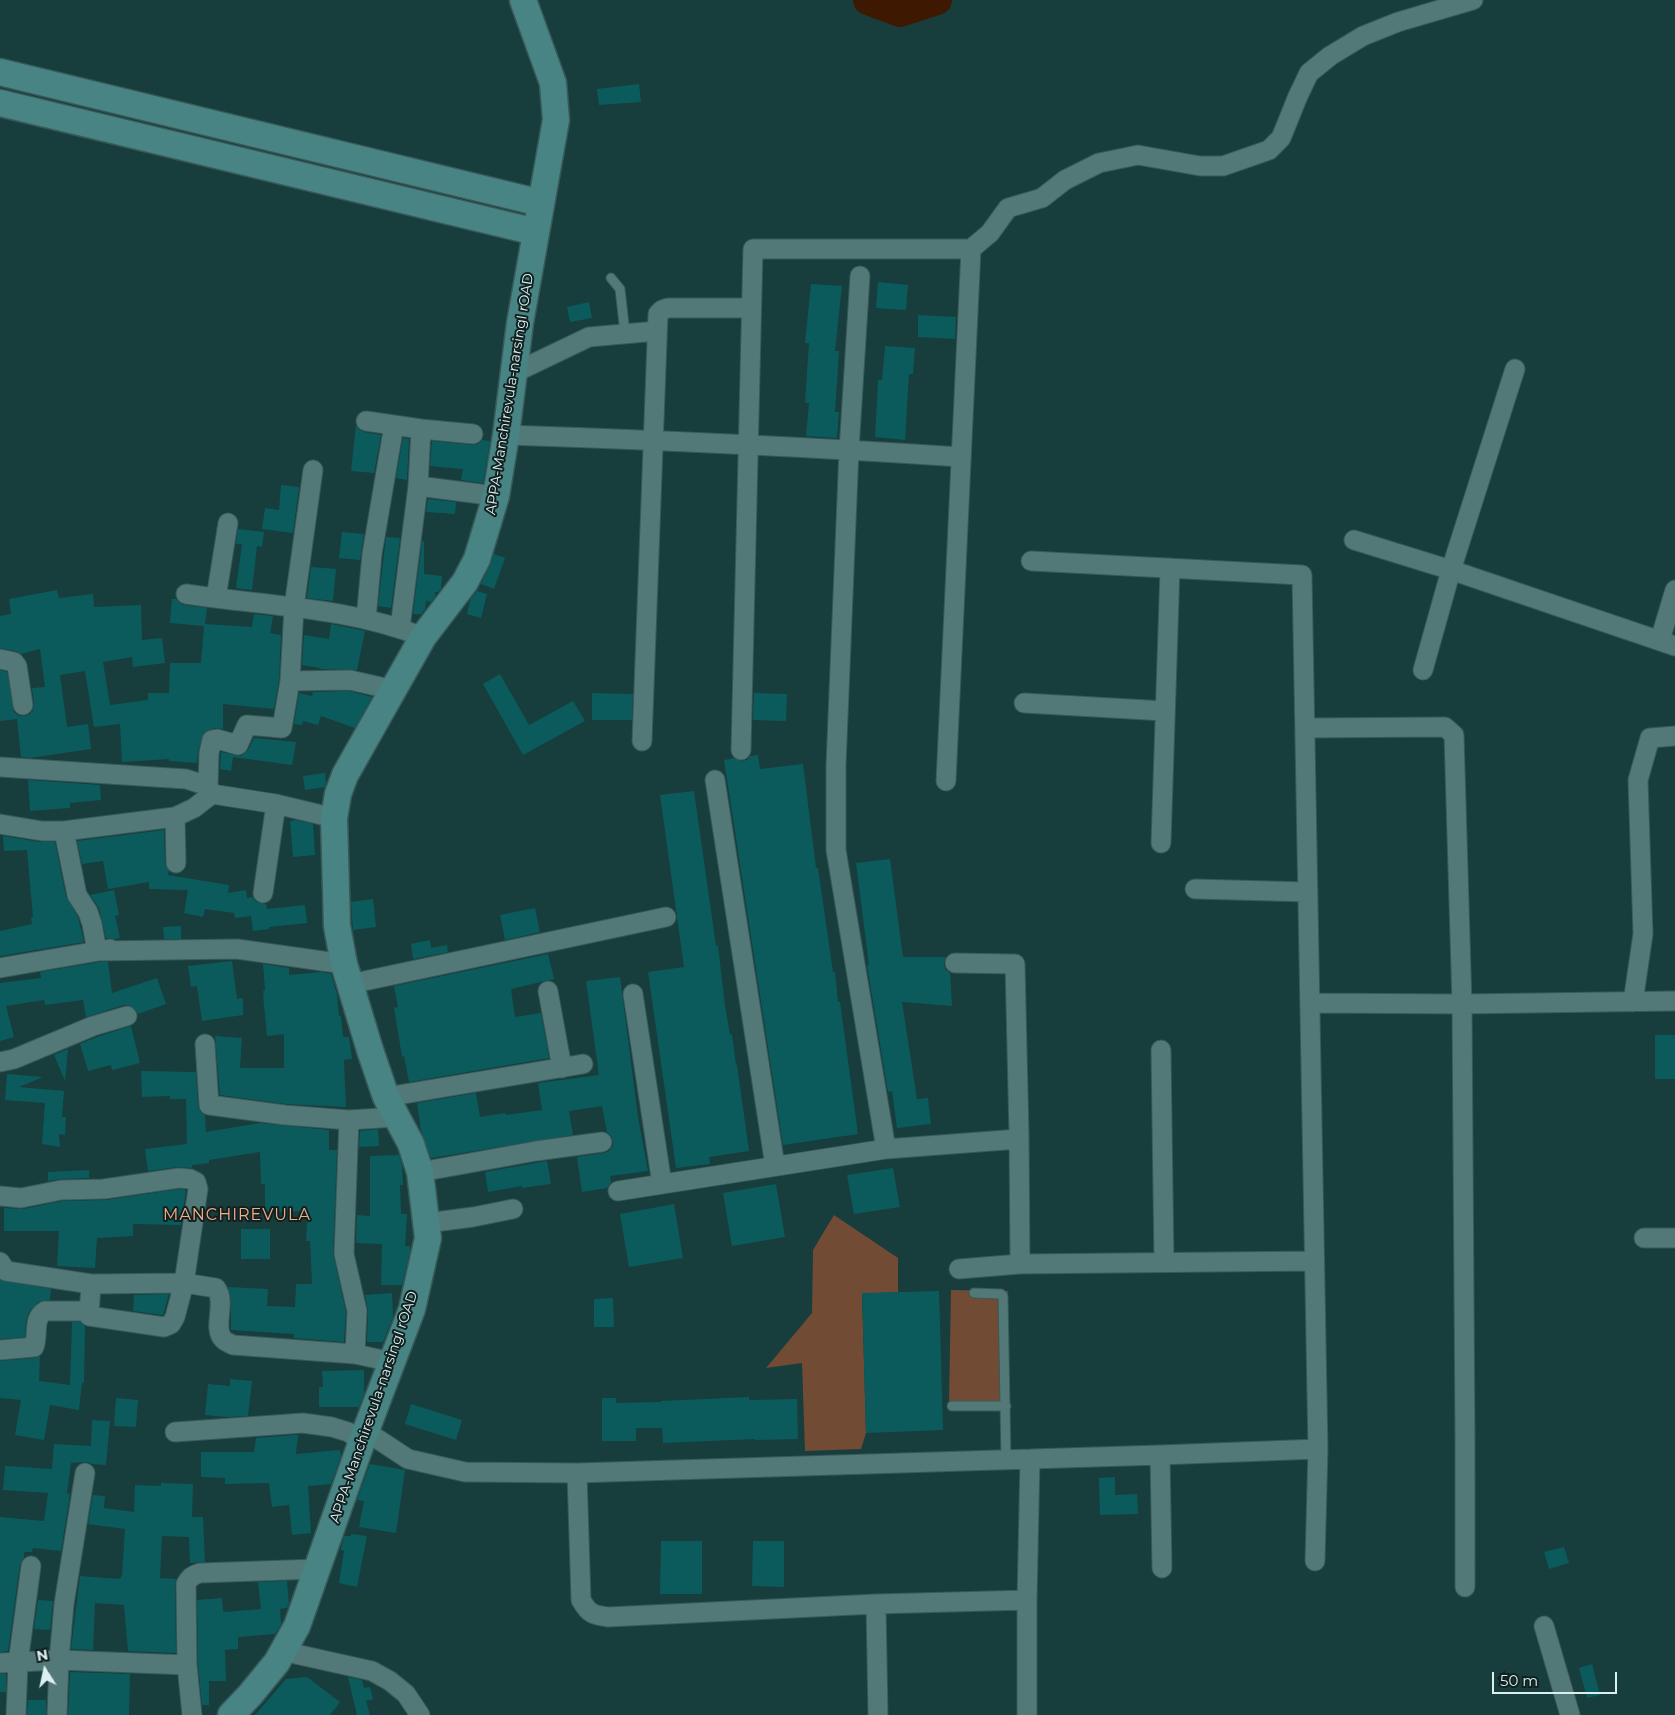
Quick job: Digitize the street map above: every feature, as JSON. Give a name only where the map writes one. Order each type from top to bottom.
[{"type":"street","name":"APPA-Manchirevula-narsingI rOAD","points":[[231,1715],[256,1689],[277,1662],[297,1626],[412,1309],[428,1238],[420,1172],[410,1144],[391,1107],[370,1050],[347,974],[337,926],[334,818],[338,794],[345,775],[423,637],[465,582],[477,559],[496,496],[506,435],[520,323],[556,120],[553,84],[523,0]]},
{"type":"street","points":[[742,750],[753,250],[971,249],[990,233],[1008,208],[1042,198],[1064,180],[1099,163],[1138,155],[1200,166],[1223,166],[1269,150],[1281,138],[1309,74],[1330,56],[1363,36],[1398,22],[1473,0]]},
{"type":"street","points":[[0,72],[542,203]]},
{"type":"street","points":[[0,103],[536,232]]},
{"type":"street","points":[[946,781],[971,249]]},
{"type":"street","points":[[860,276],[849,450],[836,765],[836,850],[886,1149]]},
{"type":"street","points":[[642,741],[658,314],[668,308],[751,308]]},
{"type":"street","points":[[514,373],[589,337],[657,330]]},
{"type":"street","points":[[1423,670],[1451,570],[1515,369]]},
{"type":"street","points":[[366,421],[473,434]]},
{"type":"street","points":[[366,619],[372,554],[394,425]]},
{"type":"street","points":[[400,628],[418,486],[422,429]]},
{"type":"street","points":[[506,435],[653,440],[961,457]]},
{"type":"street","points":[[0,824],[42,831],[64,831],[175,817],[194,808],[210,790],[209,753],[212,740],[217,739],[238,745],[247,725],[282,728],[290,681],[294,608],[313,470]]},
{"type":"street","points":[[418,486],[496,496]]},
{"type":"street","points":[[216,598],[228,523]]},
{"type":"street","points":[[1354,540],[1451,570],[1668,643],[1675,590]]},
{"type":"street","points":[[1031,561],[1302,575],[1318,1449],[1315,1561]]},
{"type":"street","points":[[1161,843],[1170,568]]},
{"type":"street","points":[[186,594],[366,619],[400,628],[423,637]]},
{"type":"street","points":[[0,659],[14,662],[17,666],[23,705]]},
{"type":"street","points":[[290,681],[350,680],[394,690]]},
{"type":"street","points":[[1024,703],[1165,711]]},
{"type":"street","points":[[1305,728],[1445,727],[1454,735],[1462,1004],[1465,1587]]},
{"type":"street","points":[[1632,1002],[1643,934],[1638,780],[1650,738],[1675,736]]},
{"type":"street","points":[[0,767],[186,779],[210,790],[334,818]]},
{"type":"street","points":[[715,780],[775,1166]]},
{"type":"street","points":[[263,893],[276,804]]},
{"type":"street","points":[[175,817],[176,863]]},
{"type":"street","points":[[64,831],[77,895],[88,912],[97,951]]},
{"type":"street","points":[[1195,889],[1308,892]]},
{"type":"street","points":[[97,951],[237,948],[347,974],[666,917]]},
{"type":"street","points":[[0,968],[141,944]]},
{"type":"street","points":[[955,963],[1015,964],[1020,1264]]},
{"type":"street","points":[[548,992],[562,1068]]},
{"type":"street","points":[[633,994],[662,1184]]},
{"type":"street","points":[[1310,1003],[1462,1004],[1675,1001]]},
{"type":"street","points":[[0,1062],[92,1026],[127,1016]]},
{"type":"street","points":[[205,1044],[209,1105],[285,1115],[349,1120],[391,1107],[583,1064]]},
{"type":"street","points":[[1161,1050],[1164,1262]]},
{"type":"street","points":[[349,1120],[344,1254],[357,1311],[355,1354]]},
{"type":"street","points":[[618,1191],[886,1149],[1019,1139]]},
{"type":"street","points":[[420,1172],[536,1151],[602,1142]]},
{"type":"street","points":[[0,1196],[21,1198],[61,1190],[104,1189],[179,1178],[190,1179],[196,1182],[198,1189],[184,1283],[175,1318],[171,1324],[168,1326],[89,1316],[91,1284]]},
{"type":"street","points":[[427,1224],[513,1209]]},
{"type":"street","points":[[1644,1238],[1675,1238]]},
{"type":"street","points":[[959,1269],[1020,1264],[1314,1261]]},
{"type":"street","points":[[0,1262],[6,1271],[91,1284],[184,1283],[216,1288],[220,1293],[221,1302],[219,1333],[223,1340],[233,1345],[355,1354],[392,1362]]},
{"type":"street","points":[[0,1350],[34,1347],[37,1320],[40,1314],[45,1311],[89,1311]]},
{"type":"street","points":[[175,1432],[303,1423],[332,1427],[365,1436],[408,1459],[465,1472],[578,1473],[1160,1456],[1318,1449]]},
{"type":"street","points":[[1160,1456],[1162,1568]]},
{"type":"street","points":[[1027,1715],[1030,1459]]},
{"type":"street","points":[[578,1473],[580,1600],[587,1611],[596,1615],[608,1617],[876,1604],[1027,1600]]},
{"type":"street","points":[[57,1715],[64,1604],[85,1474]]},
{"type":"street","points":[[16,1715],[9,1663],[30,1566]]},
{"type":"street","points":[[192,1715],[187,1665],[186,1584],[194,1575],[200,1573],[317,1568]]},
{"type":"street","points":[[876,1604],[878,1715]]},
{"type":"street","points":[[1544,1626],[1570,1715]]},
{"type":"street","points":[[282,1652],[372,1671],[390,1681],[406,1694],[420,1715]]},
{"type":"street","points":[[9,1663],[59,1660],[187,1665]]},
{"type":"lane","points":[[611,278],[620,289],[625,333]]},
{"type":"lane","points":[[974,1293],[1001,1294],[1003,1296],[1006,1459]]},
{"type":"lane","points":[[952,1406],[1006,1406]]},
{"type":"shaded area","points":[[834,1215],[898,1258],[898,1292],[862,1294],[866,1433],[861,1449],[805,1451],[802,1363],[766,1368],[812,1313],[813,1250]]},
{"type":"shaded area","points":[[951,1290],[1008,1291],[1006,1404],[949,1403]]},
{"type":"building","points":[[639,84],[641,102],[599,105],[597,89]]},
{"type":"building","points":[[878,282],[908,285],[906,310],[876,308]]},
{"type":"building","points":[[811,284],[842,286],[835,351],[839,351],[835,412],[839,412],[837,438],[806,436],[809,403],[805,403],[809,343],[805,343]]},
{"type":"building","points":[[589,302],[592,318],[570,322],[567,307]]},
{"type":"building","points":[[918,315],[956,317],[955,339],[918,337]]},
{"type":"building","points":[[885,346],[915,348],[913,374],[909,374],[905,440],[875,437],[878,380],[882,380]]},
{"type":"building","points":[[356,425],[364,432],[381,435],[374,473],[351,471]]},
{"type":"building","points":[[403,438],[409,439],[407,480],[396,478]]},
{"type":"building","points":[[482,440],[490,441],[483,483],[461,480],[463,469],[430,466],[432,441],[472,445],[478,444]]},
{"type":"building","points":[[281,485],[299,487],[293,533],[262,529],[265,508],[279,510]]},
{"type":"building","points":[[428,499],[456,502],[455,514],[426,512]]},
{"type":"building","points":[[238,529],[264,532],[262,547],[257,546],[252,590],[236,588],[242,544],[236,544]]},
{"type":"building","points":[[342,532],[364,534],[360,560],[339,558]]},
{"type":"building","points":[[386,537],[400,538],[391,608],[378,606]]},
{"type":"building","points":[[422,541],[424,541],[424,574],[442,576],[441,589],[435,592],[435,597],[431,602],[426,601],[425,609],[421,614],[413,614]]},
{"type":"building","points":[[494,554],[505,558],[494,589],[481,584]]},
{"type":"building","points":[[311,567],[336,569],[333,601],[307,598]]},
{"type":"building","points":[[57,590],[59,598],[93,594],[94,607],[141,605],[142,640],[162,638],[165,663],[133,667],[132,657],[103,662],[110,705],[148,700],[148,693],[169,693],[170,663],[201,663],[204,626],[170,623],[172,599],[176,599],[184,605],[207,608],[205,624],[252,627],[254,614],[273,616],[270,633],[281,635],[279,680],[274,709],[223,704],[223,729],[215,728],[204,732],[198,751],[197,763],[169,761],[169,759],[122,762],[120,724],[94,727],[85,671],[60,675],[67,727],[88,724],[91,749],[30,758],[21,757],[17,719],[0,721],[0,670],[7,672],[14,712],[19,716],[30,714],[34,704],[32,688],[45,687],[40,649],[21,654],[16,651],[0,648],[0,616],[11,614],[9,599]]},
{"type":"building","points":[[477,591],[487,594],[481,618],[467,614],[470,600]]},
{"type":"building","points":[[331,624],[365,631],[357,670],[319,669],[302,665],[304,635],[329,639]]},
{"type":"building","points":[[500,674],[529,725],[573,701],[585,721],[523,755],[483,684]]},
{"type":"building","points":[[349,691],[372,697],[355,728],[321,716],[318,725],[303,721],[302,725],[294,724],[299,693],[312,696],[313,692]]},
{"type":"building","points":[[592,693],[633,694],[632,720],[592,720]]},
{"type":"building","points":[[754,693],[787,694],[786,721],[753,720]]},
{"type":"building","points":[[254,738],[296,742],[292,765],[233,757],[231,771],[220,769],[221,752],[241,756],[248,750]]},
{"type":"building","points":[[758,755],[760,769],[803,764],[816,868],[818,868],[838,1002],[840,1002],[858,1134],[783,1145],[724,760],[734,758],[741,761],[747,760],[750,756]]},
{"type":"building","points":[[325,773],[325,787],[305,790],[303,776]]},
{"type":"building","points":[[28,780],[100,785],[101,800],[70,803],[70,808],[30,811]]},
{"type":"building","points":[[694,791],[716,946],[718,945],[725,1006],[730,1035],[732,1034],[749,1151],[709,1157],[710,1164],[676,1168],[648,972],[684,967],[660,795]]},
{"type":"building","points":[[296,820],[313,824],[315,855],[293,857],[290,821]]},
{"type":"building","points":[[164,830],[165,863],[169,871],[168,875],[229,885],[228,893],[246,890],[247,898],[253,897],[256,902],[266,904],[267,909],[305,905],[307,923],[269,927],[269,929],[253,931],[251,916],[235,918],[234,913],[205,909],[203,917],[184,913],[188,890],[149,889],[149,882],[108,889],[103,861],[82,864],[77,841]]},
{"type":"building","points":[[3,836],[40,842],[55,842],[66,897],[78,917],[84,942],[0,956],[0,931],[32,924],[31,918],[33,917],[27,850],[4,851]]},
{"type":"building","points":[[890,859],[903,957],[946,957],[944,963],[945,969],[950,973],[952,1006],[902,1002],[917,1099],[928,1098],[931,1124],[897,1128],[892,1091],[888,1092],[867,965],[869,965],[856,863]]},
{"type":"building","points":[[114,890],[119,915],[115,916],[120,938],[115,939],[106,938],[99,908],[90,895]]},
{"type":"building","points":[[373,899],[376,927],[353,930],[351,902]]},
{"type":"building","points":[[535,908],[540,932],[505,940],[500,915]]},
{"type":"building","points":[[181,926],[181,939],[164,939],[163,927]]},
{"type":"building","points":[[430,940],[431,948],[447,945],[448,952],[413,959],[411,944]]},
{"type":"building","points":[[548,954],[554,979],[511,989],[515,1017],[541,1013],[549,1058],[409,1082],[404,1056],[402,1057],[394,1008],[398,1007],[394,986]]},
{"type":"building","points":[[232,961],[237,999],[243,998],[243,1015],[202,1021],[197,986],[191,987],[188,966]]},
{"type":"building","points":[[108,962],[112,993],[157,978],[166,1004],[138,1014],[134,1008],[124,1005],[86,1017],[83,1000],[45,1005],[44,1000],[6,1006],[14,1037],[0,1041],[0,983],[41,978],[40,972]]},
{"type":"building","points":[[263,964],[289,968],[289,975],[321,972],[331,974],[337,994],[343,1037],[349,1037],[352,1059],[344,1060],[346,1107],[286,1104],[220,1095],[215,1036],[242,1038],[240,1068],[284,1068],[284,1034],[267,1036],[263,995],[265,990]]},
{"type":"building","points":[[620,977],[638,1117],[648,1171],[610,1176],[611,1183],[607,1188],[582,1192],[577,1157],[604,1153],[613,1146],[611,1136],[607,1132],[602,1106],[569,1111],[573,1135],[431,1158],[421,1131],[417,1103],[476,1093],[480,1117],[542,1110],[538,1083],[599,1075],[586,981]]},
{"type":"building","points":[[131,1026],[140,1063],[112,1070],[111,1065],[88,1071],[80,1044]]},
{"type":"building","points":[[1655,1035],[1675,1035],[1675,1079],[1655,1079]]},
{"type":"building","points":[[68,1049],[65,1081],[54,1055]]},
{"type":"building","points":[[141,1071],[196,1072],[198,1106],[205,1115],[206,1132],[260,1123],[329,1130],[329,1150],[337,1150],[333,1254],[346,1312],[344,1342],[294,1338],[294,1334],[231,1330],[231,1301],[228,1287],[268,1289],[267,1306],[295,1307],[296,1284],[312,1284],[310,1241],[306,1241],[308,1211],[265,1212],[265,1184],[261,1184],[260,1152],[209,1160],[209,1163],[192,1165],[192,1168],[178,1167],[148,1171],[145,1149],[187,1144],[186,1099],[170,1099],[170,1096],[142,1097]]},
{"type":"building","points":[[7,1074],[43,1077],[19,1087],[64,1091],[62,1117],[66,1117],[65,1135],[59,1134],[60,1147],[42,1144],[45,1103],[5,1100]]},
{"type":"building","points":[[378,1129],[379,1146],[359,1147],[360,1131]]},
{"type":"building","points":[[399,1155],[402,1165],[403,1185],[400,1185],[401,1214],[407,1214],[405,1246],[410,1246],[410,1252],[402,1285],[381,1285],[382,1244],[356,1243],[357,1215],[370,1216],[370,1156]]},
{"type":"building","points":[[547,1161],[551,1184],[522,1188],[522,1186],[488,1192],[485,1172]]},
{"type":"building","points":[[893,1168],[900,1207],[854,1214],[847,1175]]},
{"type":"building","points":[[89,1170],[89,1178],[48,1181],[48,1172]]},
{"type":"building","points":[[776,1184],[785,1237],[732,1246],[723,1193]]},
{"type":"building","points":[[179,1189],[186,1190],[181,1225],[133,1224],[133,1236],[97,1238],[95,1268],[57,1266],[59,1231],[4,1231],[4,1208],[23,1209],[62,1201],[106,1200]]},
{"type":"building","points":[[674,1204],[683,1258],[629,1267],[620,1214]]},
{"type":"building","points":[[241,1229],[270,1229],[270,1259],[241,1259]]},
{"type":"building","points":[[0,1280],[51,1289],[50,1300],[38,1302],[29,1312],[26,1321],[25,1337],[0,1339]]},
{"type":"building","points":[[939,1291],[943,1430],[866,1433],[862,1293]]},
{"type":"building","points":[[392,1293],[393,1317],[383,1342],[367,1342],[368,1311],[365,1295]]},
{"type":"building","points":[[169,1294],[163,1315],[133,1311],[134,1295]]},
{"type":"building","points":[[613,1298],[614,1327],[594,1327],[594,1299]]},
{"type":"building","points":[[72,1322],[80,1322],[85,1326],[84,1383],[82,1383],[79,1410],[50,1405],[44,1440],[15,1435],[21,1400],[0,1398],[0,1361],[40,1356],[39,1381],[70,1385]]},
{"type":"building","points":[[364,1370],[364,1394],[359,1407],[319,1407],[319,1387],[323,1387],[322,1371]]},
{"type":"building","points":[[230,1379],[252,1381],[248,1416],[205,1415],[208,1384],[230,1386]]},
{"type":"building","points":[[749,1397],[749,1400],[797,1399],[798,1439],[663,1443],[662,1428],[636,1428],[636,1441],[602,1441],[602,1398],[616,1398],[616,1403]]},
{"type":"building","points":[[116,1398],[138,1400],[136,1427],[114,1426]]},
{"type":"building","points":[[411,1404],[462,1420],[456,1440],[405,1424]]},
{"type":"building","points":[[92,1420],[110,1421],[106,1465],[86,1462],[71,1463],[67,1493],[70,1494],[61,1551],[33,1548],[32,1552],[24,1552],[24,1558],[20,1564],[8,1651],[0,1652],[0,1517],[44,1521],[48,1493],[3,1490],[5,1466],[52,1469],[54,1444],[91,1446]]},
{"type":"building","points":[[298,1435],[296,1454],[340,1450],[341,1456],[331,1484],[308,1486],[311,1533],[292,1535],[289,1505],[272,1507],[269,1483],[225,1484],[225,1478],[201,1477],[201,1452],[254,1452],[256,1438]]},
{"type":"building","points":[[370,1464],[405,1470],[396,1533],[359,1527],[364,1501],[357,1500]]},
{"type":"building","points":[[1115,1477],[1115,1495],[1137,1494],[1138,1514],[1100,1515],[1099,1478]]},
{"type":"building","points":[[161,1483],[193,1484],[192,1517],[203,1517],[205,1562],[190,1563],[189,1537],[162,1536],[160,1578],[176,1579],[176,1653],[128,1651],[124,1605],[95,1603],[93,1650],[71,1649],[80,1576],[120,1579],[122,1575],[125,1529],[88,1524],[93,1495],[105,1496],[104,1508],[134,1512],[135,1485],[161,1486]]},
{"type":"building","points":[[351,1534],[367,1536],[357,1587],[339,1583],[344,1551],[341,1550],[342,1544],[344,1536],[351,1536]]},
{"type":"building","points":[[661,1541],[702,1541],[702,1594],[660,1594]]},
{"type":"building","points":[[753,1541],[784,1541],[784,1587],[752,1586]]},
{"type":"building","points":[[1564,1547],[1569,1563],[1549,1569],[1544,1552]]},
{"type":"building","points":[[287,1581],[289,1604],[287,1608],[280,1609],[281,1624],[275,1634],[238,1637],[238,1649],[225,1650],[226,1681],[209,1681],[209,1705],[202,1705],[198,1664],[197,1600],[222,1598],[223,1611],[225,1612],[261,1609],[258,1582]]},
{"type":"building","points":[[38,1600],[53,1601],[50,1630],[34,1629]]},
{"type":"building","points":[[1592,1664],[1600,1695],[1587,1698],[1579,1668]]},
{"type":"building","points":[[70,1672],[130,1674],[129,1715],[68,1715]]},
{"type":"building","points":[[0,1674],[6,1674],[6,1692],[0,1692]]},
{"type":"building","points":[[307,1677],[340,1702],[330,1715],[255,1715],[286,1679]]},
{"type":"building","points":[[348,1677],[362,1680],[364,1688],[370,1687],[373,1699],[366,1701],[370,1715],[357,1715]]},
{"type":"building","points":[[28,1700],[46,1700],[46,1715],[27,1715]]},
{"type":"waterway","points":[[868,0],[900,12],[937,0]]},
{"type":"district","name":"MANCHIREVULA","points":[[237,1215]]}]
